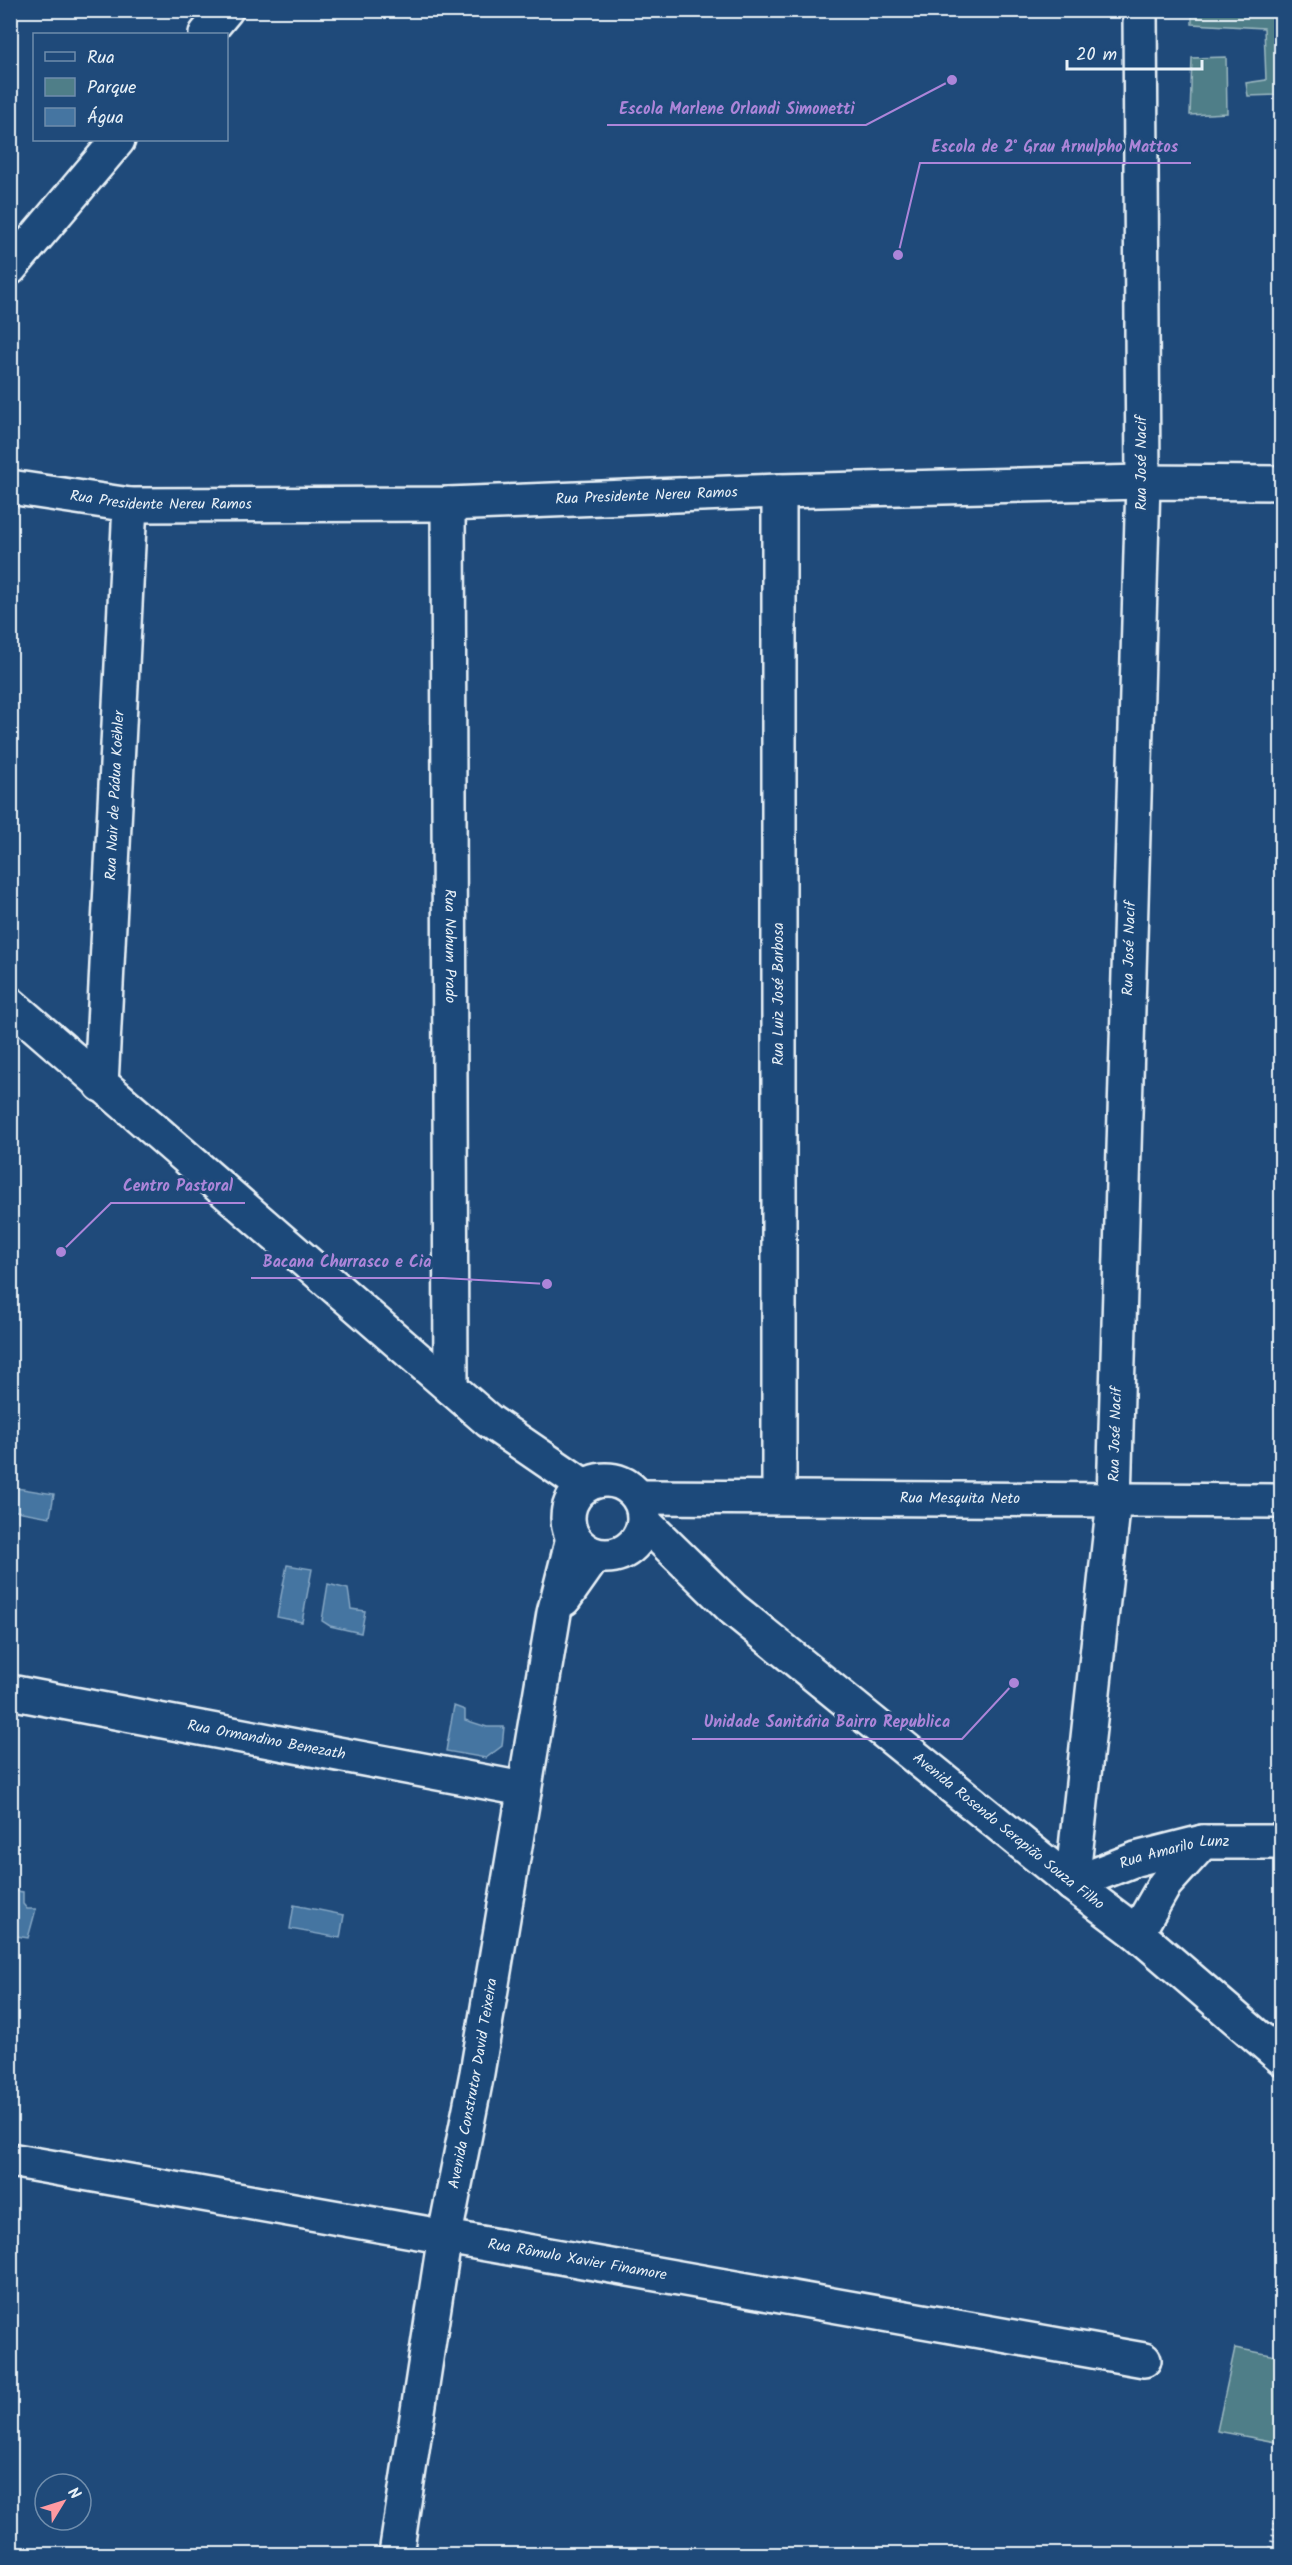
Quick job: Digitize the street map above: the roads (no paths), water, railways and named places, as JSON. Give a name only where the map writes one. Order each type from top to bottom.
[{"type":"street","points":[[207,33],[226,10]]},
{"type":"street","name":"Rua José Nacif","points":[[1072,1884],[1114,1500],[1143,482],[1140,10]]},
{"type":"street","points":[[10,268],[117,141]]},
{"type":"street","name":"Rua Presidente Nereu Ramos","points":[[10,487],[130,505],[448,504],[779,491],[1143,482],[1281,483]]},
{"type":"street","name":"Rua Luiz José Barbosa","points":[[779,491],[779,1497]]},
{"type":"street","name":"Rua Nahum Prado","points":[[448,504],[451,1388]]},
{"type":"street","name":"Rua Nair de Pádua Koëhler","points":[[101,1085],[130,505]]},
{"type":"street","points":[[10,1004],[489,1421],[608,1557],[621,1553],[639,1522]]},
{"type":"street","points":[[10,1037],[101,1085]]},
{"type":"street","name":"Avenida Rosendo Serapião Souza Filho","points":[[580,1523],[608,1479],[619,1482],[639,1522],[733,1609],[1137,1934],[1281,2058]]},
{"type":"street","name":"Rua Mesquita Neto","points":[[639,1522],[779,1497],[1281,1501]]},
{"type":"street","name":"Avenida Construtor David Teixeira","points":[[396,2554],[445,2235],[477,2073],[523,1789],[555,1613],[580,1523]]},
{"type":"street","name":"Rua Ormandino Benezath","points":[[10,1692],[523,1789]]},
{"type":"street","points":[[1137,1934],[1165,1884],[1203,1842]]},
{"type":"street","name":"Rua Amarilo Lunz","points":[[1072,1884],[1136,1859],[1203,1842],[1281,1842]]},
{"type":"street","name":"Rua Rômulo Xavier Finamore","points":[[10,2160],[1144,2360]]},
{"type":"water","points":[[10,1487],[54,1494],[50,1517],[11,1510]]},
{"type":"water","points":[[287,1565],[312,1569],[302,1622],[277,1617]]},
{"type":"water","points":[[328,1584],[348,1589],[351,1609],[365,1611],[361,1633],[330,1626],[322,1621]]},
{"type":"water","points":[[454,1706],[465,1710],[465,1720],[487,1727],[504,1727],[502,1746],[486,1758],[446,1751]]},
{"type":"water","points":[[11,1890],[23,1892],[23,1904],[27,1909],[36,1909],[28,1938],[11,1935]]},
{"type":"water","points":[[294,1905],[344,1915],[340,1938],[290,1929]]},
{"type":"place","name":"Escola Marlene Orlandi Simonetti","points":[[952,80]]},
{"type":"place","name":"Escola de 2˚ Grau Arnulpho Mattos","points":[[898,255]]},
{"type":"place","name":"Centro Pastoral","points":[[61,1252]]},
{"type":"place","name":"Bacana Churrasco e Cia","points":[[547,1284]]},
{"type":"place","name":"Unidade Sanitária Bairro Republica","points":[[1014,1683]]}]
